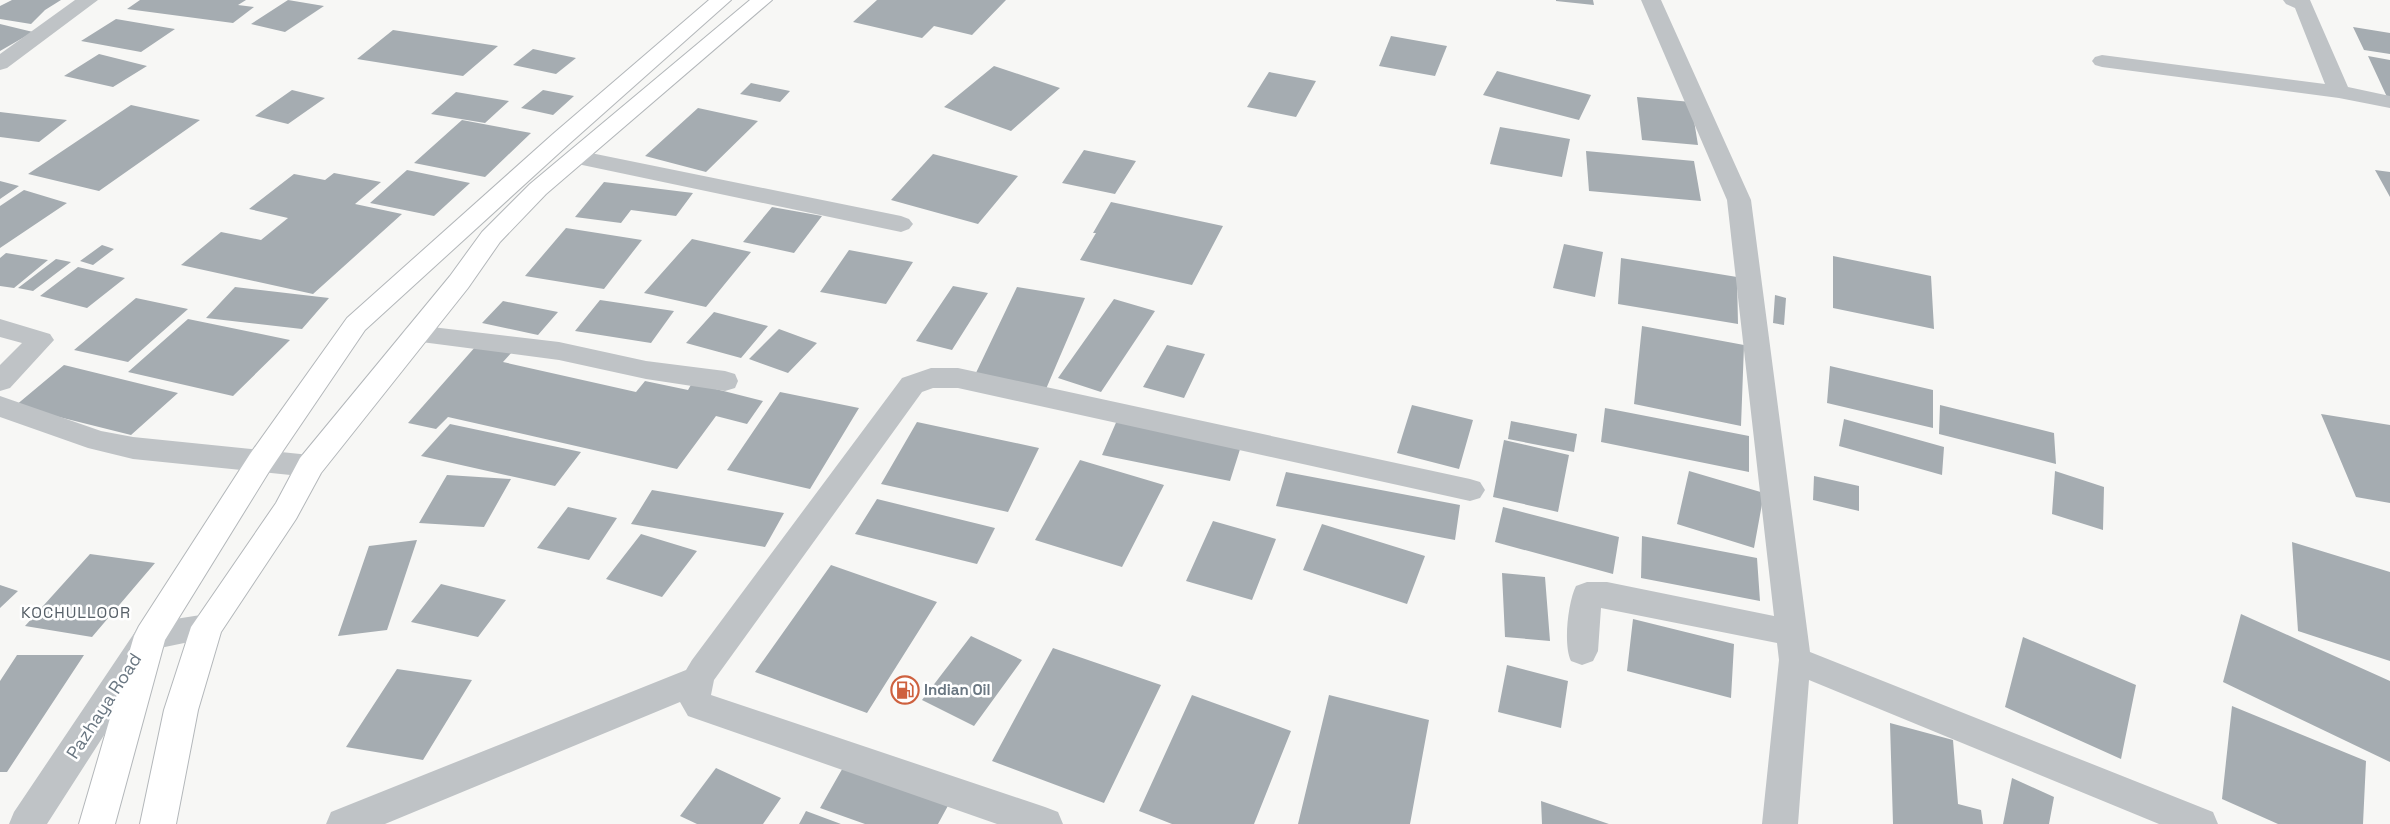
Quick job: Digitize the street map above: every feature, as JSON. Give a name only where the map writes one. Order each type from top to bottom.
[{"type":"main road","points":[[97,824],[150,636],[260,462],[356,324],[554,145],[721,0]]},
{"type":"main road","points":[[158,824],[181,710],[206,627],[286,511],[310,466],[414,334],[459,282],[491,237],[538,189],[762,0]]},
{"type":"street","points":[[0,64],[88,0]]},
{"type":"street","points":[[1651,0],[1739,200],[1793,646],[1780,824]]},
{"type":"street","points":[[2293,0],[2303,4],[2339,92]]},
{"type":"street","points":[[2102,61],[2339,92],[2390,102]]},
{"type":"street","points":[[576,158],[901,224]]},
{"type":"street","points":[[0,328],[41,340],[0,381]]},
{"type":"street","points":[[414,334],[559,351],[646,370],[725,381]]},
{"type":"street","points":[[1045,824],[700,706],[694,698],[698,680],[908,390],[919,382],[931,378],[958,378],[1470,490]]},
{"type":"street","points":[[0,406],[98,441],[133,448],[310,466]]},
{"type":"street","points":[[1582,651],[1587,595],[1607,595],[1793,646],[2200,824]]},
{"type":"street","points":[[150,636],[206,627]]},
{"type":"street","name":"Pazhaya Road","points":[[28,824],[150,636]]},
{"type":"street","points":[[344,824],[698,680]]},
{"type":"building","points":[[12,0],[61,0],[45,10],[31,24],[0,19],[0,6]]},
{"type":"building","points":[[140,0],[246,0],[238,5],[254,7],[233,23],[127,9]]},
{"type":"building","points":[[288,0],[324,6],[285,32],[251,24]]},
{"type":"building","points":[[877,0],[1006,0],[972,35],[934,26],[922,38],[853,22]]},
{"type":"building","points":[[1593,0],[1594,5],[1556,1]]},
{"type":"building","points":[[116,19],[175,29],[141,52],[81,41]]},
{"type":"building","points":[[0,24],[33,32],[0,51]]},
{"type":"building","points":[[2353,27],[2390,33],[2390,54],[2364,50]]},
{"type":"building","points":[[393,30],[498,46],[463,76],[357,59]]},
{"type":"building","points":[[1391,36],[1447,46],[1435,76],[1379,66]]},
{"type":"building","points":[[533,49],[576,58],[556,74],[513,65]]},
{"type":"building","points":[[99,54],[147,66],[113,87],[64,76]]},
{"type":"building","points":[[2368,56],[2390,60],[2390,97],[2387,97]]},
{"type":"building","points":[[994,66],[1060,88],[1011,131],[944,107]]},
{"type":"building","points":[[1497,71],[1591,95],[1579,120],[1483,95]]},
{"type":"building","points":[[1269,72],[1316,81],[1296,117],[1247,107]]},
{"type":"building","points":[[751,83],[790,91],[780,102],[740,94]]},
{"type":"building","points":[[292,90],[325,98],[288,124],[255,116]]},
{"type":"building","points":[[543,90],[574,96],[553,115],[521,108]]},
{"type":"building","points":[[456,92],[509,101],[485,123],[431,114]]},
{"type":"building","points":[[1637,97],[1691,102],[1698,145],[1642,140]]},
{"type":"building","points":[[131,105],[200,120],[99,191],[28,174]]},
{"type":"building","points":[[698,108],[758,121],[706,172],[645,156]]},
{"type":"building","points":[[0,112],[67,120],[39,142],[0,137]]},
{"type":"building","points":[[462,120],[531,133],[485,177],[414,163]]},
{"type":"building","points":[[1500,127],[1570,139],[1562,177],[1490,164]]},
{"type":"building","points":[[1084,150],[1136,161],[1115,194],[1062,183]]},
{"type":"building","points":[[1586,151],[1694,161],[1701,201],[1589,191]]},
{"type":"building","points":[[933,154],[1018,176],[978,224],[891,200]]},
{"type":"building","points":[[407,170],[470,183],[434,216],[370,203]]},
{"type":"building","points":[[2375,170],[2390,172],[2390,197]]},
{"type":"building","points":[[334,173],[381,182],[355,204],[402,214],[313,294],[181,265],[221,232],[261,240],[288,218],[249,209],[294,174],[325,180]]},
{"type":"building","points":[[0,181],[19,186],[0,199]]},
{"type":"building","points":[[604,182],[693,193],[676,216],[631,210],[621,223],[575,217]]},
{"type":"building","points":[[24,190],[67,203],[0,248],[0,206]]},
{"type":"building","points":[[1111,202],[1223,226],[1192,285],[1080,260]]},
{"type":"building","points":[[772,207],[822,216],[794,253],[743,242]]},
{"type":"building","points":[[566,228],[642,240],[604,289],[525,276]]},
{"type":"building","points":[[692,239],[751,252],[706,307],[644,293]]},
{"type":"building","points":[[1564,244],[1603,252],[1595,297],[1553,288]]},
{"type":"building","points":[[102,245],[114,249],[93,265],[80,261]]},
{"type":"building","points":[[849,250],[913,262],[886,304],[820,292]]},
{"type":"building","points":[[6,253],[48,260],[14,288],[0,286],[0,258]]},
{"type":"building","points":[[1833,256],[1931,276],[1934,329],[1833,308]]},
{"type":"building","points":[[1621,258],[1737,277],[1738,324],[1618,304]]},
{"type":"building","points":[[56,259],[71,262],[33,291],[18,288]]},
{"type":"building","points":[[78,267],[125,278],[87,308],[40,296]]},
{"type":"building","points":[[953,286],[988,293],[952,350],[916,341]]},
{"type":"building","points":[[235,287],[329,298],[302,329],[206,318]]},
{"type":"building","points":[[1017,287],[1085,298],[1046,389],[974,377]]},
{"type":"building","points":[[1775,295],[1786,298],[1784,325],[1773,323]]},
{"type":"building","points":[[136,298],[188,309],[128,362],[74,350]]},
{"type":"building","points":[[1114,299],[1155,311],[1101,392],[1058,378]]},
{"type":"building","points":[[600,300],[674,311],[651,343],[575,331]]},
{"type":"building","points":[[503,301],[558,312],[538,335],[482,323]]},
{"type":"building","points":[[714,312],[768,326],[741,358],[686,343]]},
{"type":"building","points":[[188,319],[290,340],[233,396],[128,372]]},
{"type":"building","points":[[1642,326],[1744,345],[1741,426],[1634,404]]},
{"type":"building","points":[[779,329],[817,343],[788,373],[749,359]]},
{"type":"building","points":[[1167,345],[1205,354],[1184,398],[1143,387]]},
{"type":"building","points":[[476,346],[512,352],[503,362],[636,392],[645,381],[688,390],[692,383],[763,401],[747,424],[716,416],[677,469],[448,417],[436,429],[408,423]]},
{"type":"building","points":[[64,365],[178,393],[131,435],[15,406]]},
{"type":"building","points":[[1830,366],[1933,390],[1933,428],[1827,403]]},
{"type":"building","points":[[780,392],[859,408],[810,489],[727,470]]},
{"type":"building","points":[[1412,405],[1473,420],[1459,469],[1397,453]]},
{"type":"building","points":[[1940,405],[2054,433],[2056,464],[1939,434]]},
{"type":"building","points":[[1605,408],[1749,436],[1749,472],[1601,442]]},
{"type":"building","points":[[2321,414],[2390,425],[2390,503],[2356,497]]},
{"type":"building","points":[[1118,418],[1242,443],[1230,481],[1102,455]]},
{"type":"building","points":[[1844,419],[1944,447],[1942,475],[1839,446]]},
{"type":"building","points":[[1511,421],[1577,434],[1574,452],[1508,439]]},
{"type":"building","points":[[917,422],[1039,448],[1008,512],[881,484]]},
{"type":"building","points":[[450,424],[581,452],[555,486],[421,456]]},
{"type":"building","points":[[1504,440],[1569,455],[1558,512],[1493,497]]},
{"type":"building","points":[[1080,460],[1164,485],[1122,567],[1035,540]]},
{"type":"building","points":[[1689,471],[1764,493],[1754,548],[1677,524]]},
{"type":"building","points":[[2055,471],[2104,487],[2103,530],[2052,514]]},
{"type":"building","points":[[1286,472],[1460,505],[1455,540],[1276,506]]},
{"type":"building","points":[[447,475],[511,479],[484,527],[419,523]]},
{"type":"building","points":[[1814,476],[1859,486],[1859,511],[1813,500]]},
{"type":"building","points":[[652,490],[784,513],[765,547],[631,524]]},
{"type":"building","points":[[877,499],[995,528],[977,564],[855,534]]},
{"type":"building","points":[[568,507],[617,518],[589,560],[537,548]]},
{"type":"building","points":[[1503,507],[1619,537],[1613,574],[1495,542]]},
{"type":"building","points":[[1213,521],[1276,539],[1252,600],[1186,581]]},
{"type":"building","points":[[1322,524],[1425,556],[1407,604],[1303,570]]},
{"type":"building","points":[[641,534],[697,551],[662,597],[606,579]]},
{"type":"building","points":[[1642,536],[1757,558],[1760,601],[1641,578]]},
{"type":"building","points":[[417,540],[387,630],[338,636],[369,546]]},
{"type":"building","points":[[2292,542],[2390,572],[2390,661],[2298,631]]},
{"type":"building","points":[[90,554],[155,563],[92,637],[25,626]]},
{"type":"building","points":[[831,565],[937,602],[867,713],[755,672]]},
{"type":"building","points":[[1502,573],[1545,577],[1550,641],[1505,637]]},
{"type":"building","points":[[441,584],[506,600],[478,637],[411,622]]},
{"type":"building","points":[[0,585],[18,591],[0,608]]},
{"type":"building","points":[[2241,614],[2390,681],[2390,762],[2223,682]]},
{"type":"building","points":[[1633,619],[1734,644],[1731,698],[1627,671]]},
{"type":"building","points":[[971,636],[1022,660],[974,726],[922,700]]},
{"type":"building","points":[[2023,637],[2136,685],[2121,759],[2005,707]]},
{"type":"building","points":[[1053,648],[1161,685],[1104,803],[992,761]]},
{"type":"building","points":[[17,655],[84,655],[7,772],[0,772],[0,681]]},
{"type":"building","points":[[1507,665],[1568,681],[1561,728],[1498,712]]},
{"type":"building","points":[[397,669],[472,680],[423,760],[346,747]]},
{"type":"building","points":[[1192,695],[1291,731],[1254,824],[1172,824],[1139,811]]},
{"type":"building","points":[[1329,695],[1429,720],[1410,824],[1298,824]]},
{"type":"building","points":[[2232,706],[2366,761],[2363,824],[2278,824],[2222,799]]},
{"type":"building","points":[[1890,723],[1953,740],[1958,804],[1981,810],[1983,824],[1893,824]]},
{"type":"building","points":[[845,764],[950,802],[938,824],[865,824],[820,808]]},
{"type":"building","points":[[716,768],[781,798],[763,824],[697,824],[680,816]]},
{"type":"building","points":[[2012,778],[2054,797],[2049,824],[2003,824]]},
{"type":"building","points":[[1541,801],[1609,824],[1542,824]]},
{"type":"building","points":[[806,811],[841,824],[799,824]]},
{"type":"place","name":"Indian Oil","points":[[905,690]]},
{"type":"district","name":"KOCHULLOOR","points":[[76,612]]}]
